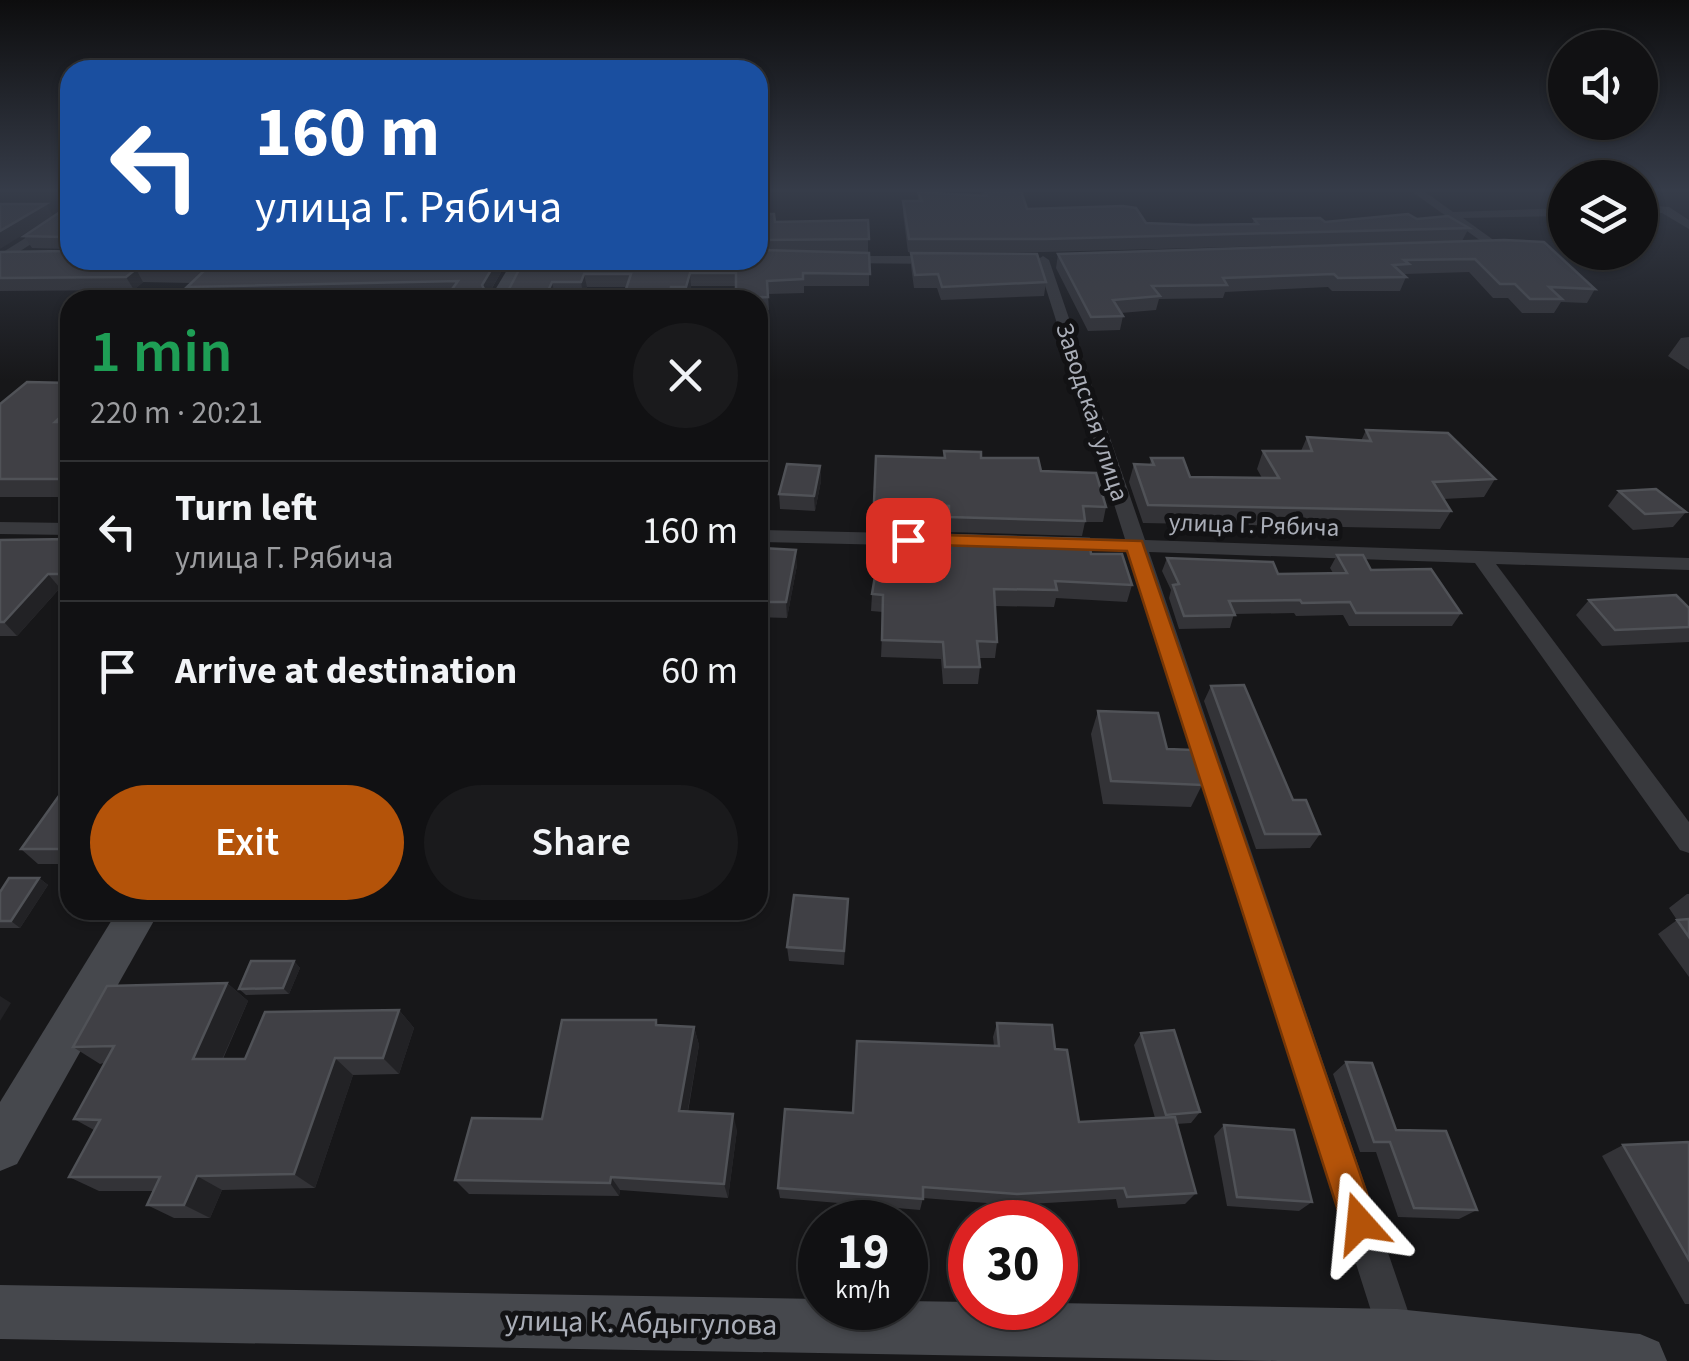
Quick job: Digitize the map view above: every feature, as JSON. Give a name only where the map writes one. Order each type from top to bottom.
[{"type":"street","points":[[2,258],[38,256]]},
{"type":"street","points":[[814,260],[967,260]]},
{"type":"street","name":"Заводская улица","points":[[1043,260],[1401,1348]]},
{"type":"street","points":[[0,528],[60,529]]},
{"type":"street","points":[[768,536],[996,542]]},
{"type":"street","name":"улица Г. Рябича","points":[[1036,543],[1689,564]]},
{"type":"street","points":[[1482,559],[1689,842]]},
{"type":"street","points":[[0,1147],[134,920]]},
{"type":"street","name":"улица К. Абдыгулова","points":[[0,1312],[1401,1348],[1640,1361]]},
{"type":"building","points":[[0,255],[60,255],[60,270],[135,270],[126,277],[0,278]]},
{"type":"building","points":[[768,255],[869,255],[870,274],[803,273],[803,279],[767,281],[768,290],[736,290],[736,273],[690,273],[686,287],[670,290],[626,290],[631,274],[584,274],[581,282],[552,282],[548,290],[497,290],[509,289],[519,270],[768,270]]},
{"type":"building","points":[[911,255],[1037,255],[1046,282],[942,287],[938,274],[915,275]]},
{"type":"building","points":[[1058,255],[1548,255],[1548,270],[1574,270],[1595,289],[1549,287],[1562,299],[1530,299],[1515,284],[1500,284],[1475,259],[1404,260],[1409,264],[1393,265],[1406,277],[1338,278],[1334,274],[1223,278],[1227,285],[1152,286],[1160,296],[1113,300],[1123,316],[1091,317]]},
{"type":"building","points":[[205,270],[491,270],[482,285],[484,290],[451,290],[458,281],[187,287]]},
{"type":"building","points":[[27,382],[60,383],[60,417],[55,422],[60,422],[60,479],[0,479],[0,404]]},
{"type":"building","points":[[1366,430],[1448,433],[1495,479],[1433,482],[1451,511],[1148,505],[1134,464],[1154,465],[1151,458],[1183,458],[1190,477],[1279,478],[1263,451],[1312,451],[1307,437],[1371,441]]},
{"type":"building","points":[[944,451],[981,452],[981,458],[1038,458],[1041,471],[1096,473],[1106,507],[1083,506],[1085,521],[949,517],[949,506],[874,502],[876,456],[945,458]]},
{"type":"building","points":[[787,464],[820,466],[814,496],[779,494]]},
{"type":"building","points":[[1656,489],[1686,512],[1645,514],[1619,491]]},
{"type":"building","points":[[949,535],[1089,539],[1091,554],[1122,554],[1132,585],[1055,581],[1057,590],[994,589],[997,642],[977,641],[980,667],[945,667],[943,642],[882,640],[883,595],[872,594],[876,570],[906,573],[908,550],[950,553]]},
{"type":"building","points":[[60,539],[60,574],[48,574],[4,622],[0,622],[0,540]]},
{"type":"building","points":[[768,548],[796,550],[786,602],[768,602]]},
{"type":"building","points":[[1337,555],[1363,555],[1371,570],[1431,569],[1461,613],[1356,613],[1350,602],[1300,600],[1229,601],[1235,615],[1184,616],[1173,585],[1179,584],[1167,558],[1273,562],[1278,574],[1347,573]]},
{"type":"building","points":[[1676,595],[1689,608],[1689,627],[1615,630],[1589,600]]},
{"type":"building","points":[[1244,685],[1293,800],[1306,800],[1320,834],[1265,834],[1211,686]]},
{"type":"building","points":[[1098,711],[1158,713],[1167,749],[1193,750],[1202,785],[1111,781]]},
{"type":"building","points":[[60,794],[60,849],[21,849]]},
{"type":"building","points":[[9,878],[39,878],[11,921],[0,921],[0,892]]},
{"type":"building","points":[[794,895],[848,899],[844,951],[787,947]]},
{"type":"building","points":[[1689,919],[1689,937],[1677,920]]},
{"type":"building","points":[[251,961],[294,961],[283,988],[239,989]]},
{"type":"building","points":[[227,983],[193,1059],[245,1059],[265,1012],[399,1010],[383,1058],[335,1058],[294,1174],[197,1176],[184,1205],[147,1205],[160,1177],[69,1177],[100,1120],[74,1119],[114,1046],[73,1047],[107,986]]},
{"type":"building","points":[[562,1020],[656,1020],[656,1025],[694,1027],[679,1111],[733,1114],[724,1184],[611,1177],[610,1183],[455,1180],[472,1118],[542,1119]]},
{"type":"building","points":[[997,1023],[1052,1025],[1055,1049],[1067,1050],[1079,1122],[1175,1117],[1196,1193],[1127,1197],[1124,1188],[1017,1194],[923,1187],[923,1199],[778,1188],[785,1109],[853,1113],[857,1041],[999,1046]]},
{"type":"building","points":[[1174,1030],[1200,1112],[1166,1115],[1141,1033]]},
{"type":"building","points":[[1346,1062],[1372,1063],[1396,1130],[1446,1131],[1477,1210],[1414,1208],[1390,1142],[1374,1142]]},
{"type":"building","points":[[1224,1125],[1294,1130],[1312,1202],[1237,1197]]},
{"type":"building","points":[[1689,1143],[1689,1260],[1623,1145]]},
{"type":"route","points":[[908,540],[1135,545],[1360,1223]]}]
